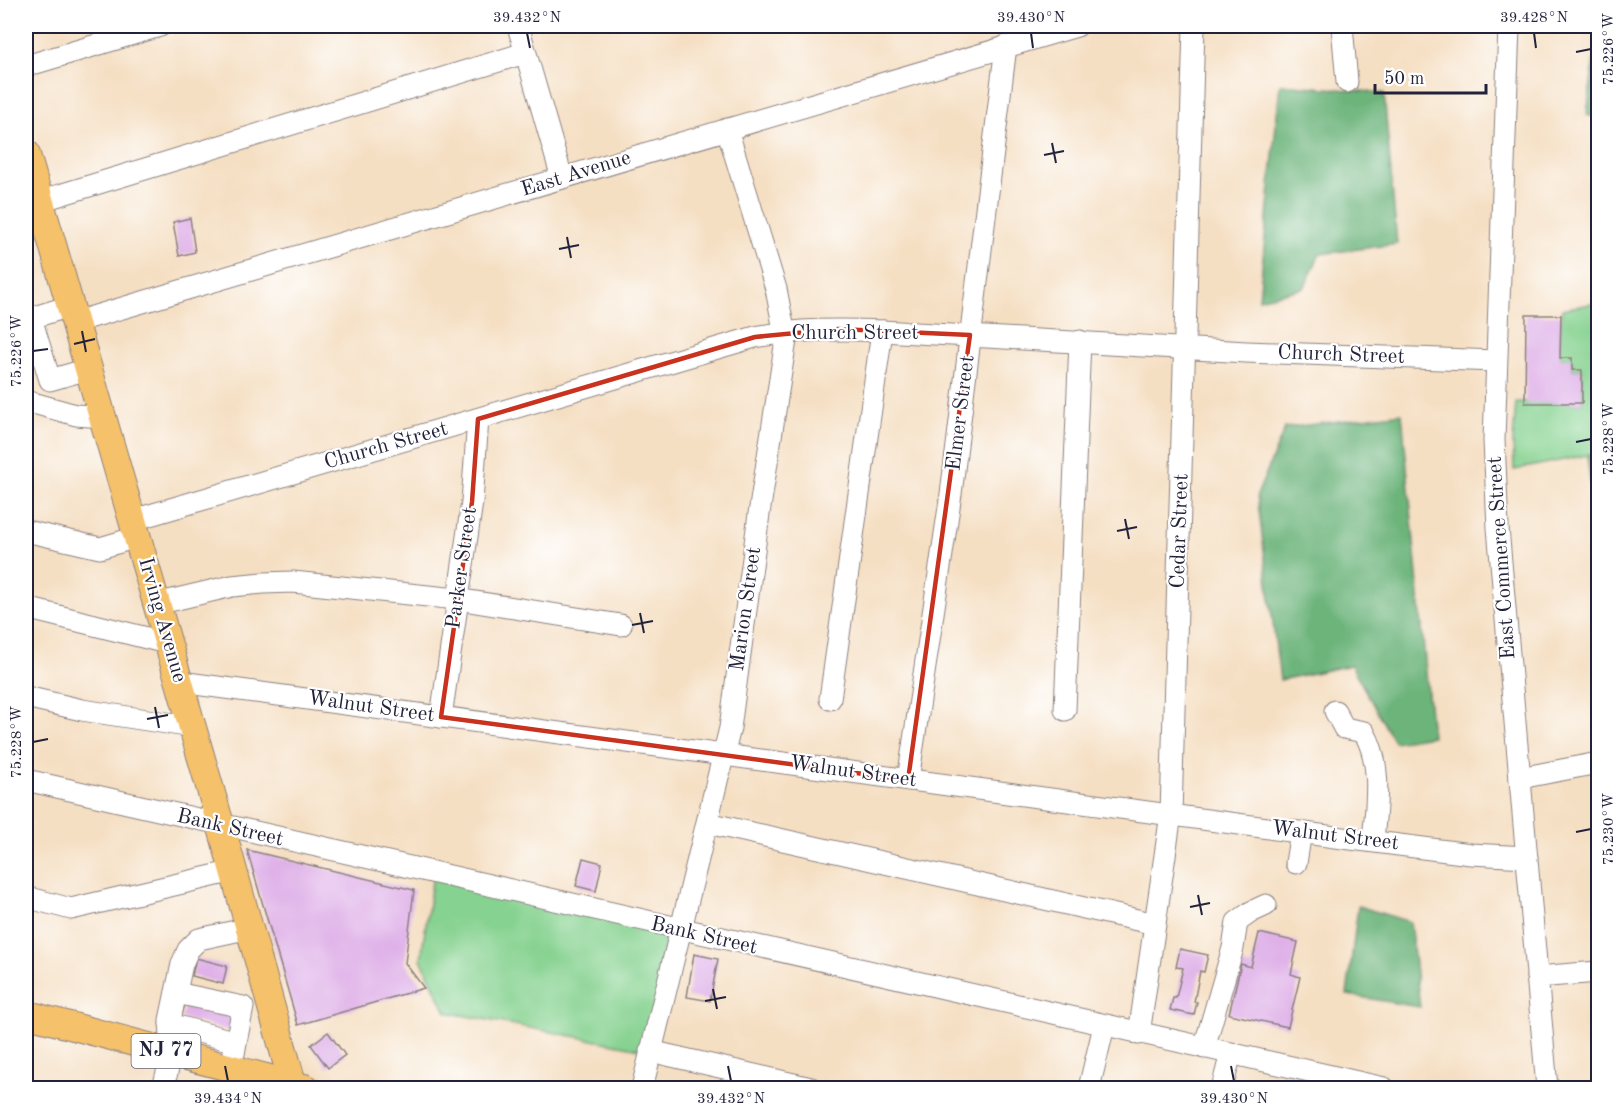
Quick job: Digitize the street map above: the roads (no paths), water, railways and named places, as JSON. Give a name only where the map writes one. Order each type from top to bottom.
[{"type":"main road","name":"Irving Avenue","points":[[26,153],[180,682],[269,999],[298,1087]]},
{"type":"main road","name":"NJ 77","points":[[26,1014],[298,1087]]},
{"type":"street","points":[[26,66],[160,26]]},
{"type":"street","points":[[518,26],[562,178]]},
{"type":"street","name":"East Avenue","points":[[88,369],[50,380],[32,318],[72,314],[562,178],[1077,26]]},
{"type":"street","name":"Cedar Street","points":[[1139,1034],[1171,814],[1194,26]]},
{"type":"street","points":[[1342,26],[1347,82]]},
{"type":"street","name":"East Commerce Street","points":[[1509,26],[1494,440],[1498,528],[1547,1089]]},
{"type":"street","name":"Elmer Street","points":[[908,780],[951,494],[1006,46]]},
{"type":"street","points":[[39,201],[525,52]]},
{"type":"street","name":"Marion Street","points":[[642,1089],[730,728],[754,548],[786,340],[776,289],[727,129]]},
{"type":"street","name":"Church Street","points":[[26,531],[100,548],[135,528],[478,419],[755,337],[785,331],[838,329],[1246,352],[1496,361]]},
{"type":"street","points":[[830,699],[882,331]]},
{"type":"street","points":[[1065,710],[1080,341]]},
{"type":"street","points":[[26,401],[76,415],[103,417]]},
{"type":"street","name":"Parker Street","points":[[441,717],[472,502],[478,419]]},
{"type":"street","points":[[156,604],[232,586],[293,582],[457,599],[621,625]]},
{"type":"street","points":[[26,608],[167,643]]},
{"type":"street","name":"Walnut Street","points":[[180,682],[1300,832],[1482,855],[1527,857]]},
{"type":"street","points":[[26,697],[82,710],[193,728]]},
{"type":"street","points":[[1335,711],[1344,728],[1364,732],[1371,744],[1377,784],[1372,841]]},
{"type":"street","points":[[1520,778],[1599,763]]},
{"type":"street","name":"Bank Street","points":[[26,780],[681,931],[1384,1089]]},
{"type":"street","points":[[708,823],[1155,924]]},
{"type":"street","points":[[1296,863],[1300,832]]},
{"type":"street","points":[[26,897],[71,909],[234,872]]},
{"type":"street","points":[[1204,1048],[1233,948],[1237,922],[1266,905]]},
{"type":"street","points":[[163,1089],[172,1053],[170,1020],[182,964],[188,950],[199,939],[250,928]]},
{"type":"street","points":[[1537,977],[1599,972]]},
{"type":"street","points":[[176,993],[243,1007],[269,999]]},
{"type":"street","points":[[230,1068],[243,1007]]},
{"type":"street","points":[[170,1024],[236,1042]]},
{"type":"street","points":[[1089,1089],[1104,1026]]},
{"type":"street","points":[[650,1051],[811,1089]]},
{"type":"street","points":[[1222,1089],[1231,1053]]}]
